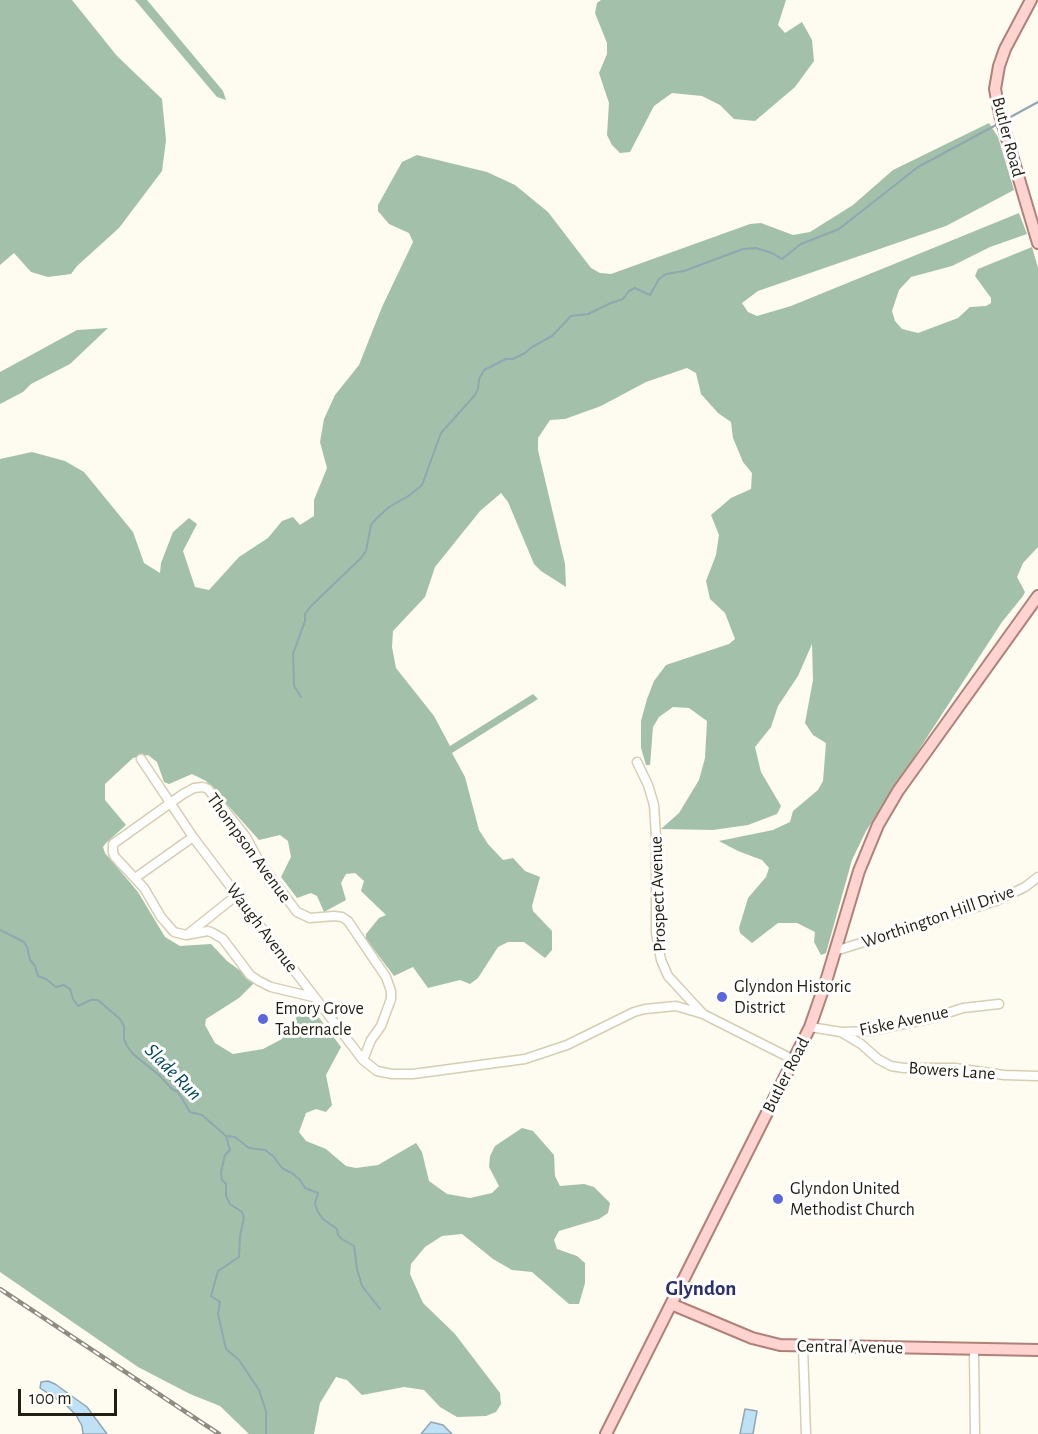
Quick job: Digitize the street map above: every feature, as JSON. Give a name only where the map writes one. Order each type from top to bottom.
[{"type":"main road","name":"Butler Road","points":[[1031,0],[1005,49],[995,88],[1000,116],[1038,243]]},
{"type":"main road","name":"Butler Road","points":[[606,1434],[810,1027],[862,863],[888,808],[1038,596]]},
{"type":"main road","name":"Central Avenue","points":[[671,1304],[762,1341],[780,1346],[1038,1350]]},
{"type":"street","name":"Waugh Avenue","points":[[141,759],[193,837],[314,997],[363,1060],[377,1071],[413,1074],[525,1059],[567,1045],[620,1018],[645,1009],[676,1006],[703,1014]]},
{"type":"street","name":"Prospect Avenue","points":[[637,762],[654,805],[656,933],[660,960],[674,983],[703,1014]]},
{"type":"street","name":"Thompson Avenue","points":[[170,805],[189,790],[203,787],[213,794],[246,837],[260,863],[297,912],[310,918],[334,916],[348,921],[386,977],[391,991],[391,999],[381,1026],[371,1040],[363,1060]]},
{"type":"street","points":[[170,805],[113,844],[115,857],[135,878],[168,927],[186,936],[208,931],[219,935],[250,975],[259,981],[271,987],[314,997]]},
{"type":"street","points":[[135,878],[193,837]]},
{"type":"street","name":"Worthington Hill Drive","points":[[835,951],[996,901],[1025,887],[1038,877]]},
{"type":"street","points":[[186,936],[237,895]]},
{"type":"street","name":"Fiske Avenue","points":[[810,1027],[841,1032],[871,1031],[932,1018],[963,1008],[999,1004]]},
{"type":"street","points":[[703,1014],[794,1060]]},
{"type":"street","name":"Bowers Lane","points":[[841,1032],[891,1066],[955,1068],[1038,1076]]},
{"type":"street","points":[[803,1347],[806,1434]]},
{"type":"street","points":[[974,1350],[975,1434]]},
{"type":"green space","points":[[0,0],[72,0],[117,56],[162,99],[166,140],[162,171],[119,228],[71,274],[48,277],[31,272],[14,253],[0,265]]},
{"type":"green space","points":[[135,0],[147,0],[223,91],[226,100],[217,97]]},
{"type":"green space","points":[[601,0],[786,0],[778,25],[785,33],[802,22],[812,40],[814,61],[795,87],[755,121],[734,119],[720,105],[702,96],[672,93],[654,106],[630,152],[620,153],[612,145],[607,135],[609,103],[599,73],[607,54],[607,43],[595,13],[597,3]]},
{"type":"green space","points":[[989,123],[998,137],[1014,190],[946,226],[758,291],[742,303],[748,312],[757,316],[791,306],[1019,213],[1027,234],[990,247],[952,266],[911,277],[899,290],[892,311],[895,321],[902,329],[918,333],[958,318],[970,307],[986,306],[991,303],[991,298],[975,276],[978,269],[1032,247],[1038,268],[1038,547],[1023,563],[1017,577],[1025,592],[1002,622],[866,831],[852,860],[826,953],[821,955],[814,942],[815,932],[797,923],[778,923],[752,943],[740,933],[739,928],[748,898],[766,877],[769,868],[762,860],[719,841],[773,830],[790,822],[793,811],[818,790],[823,781],[826,743],[813,735],[805,723],[813,680],[812,644],[798,676],[778,706],[771,727],[755,747],[761,772],[781,806],[777,814],[748,825],[713,830],[661,829],[679,813],[699,780],[705,758],[707,721],[689,708],[673,707],[659,717],[653,727],[650,765],[646,765],[641,748],[641,721],[647,699],[654,681],[666,665],[729,644],[735,639],[725,613],[710,599],[706,581],[716,555],[719,535],[711,515],[731,498],[751,489],[752,473],[743,462],[733,438],[731,422],[718,413],[701,394],[696,373],[687,368],[646,382],[601,406],[565,419],[550,420],[538,438],[538,450],[565,564],[566,587],[534,564],[508,502],[501,493],[480,511],[435,567],[425,597],[393,631],[392,647],[396,668],[434,716],[450,746],[533,694],[538,699],[452,753],[465,777],[479,830],[488,844],[503,860],[513,858],[525,871],[540,877],[532,906],[533,911],[552,931],[552,950],[545,958],[524,942],[508,942],[498,947],[478,978],[470,984],[460,980],[428,988],[413,967],[394,976],[366,939],[366,934],[379,918],[386,915],[361,891],[364,881],[355,873],[346,874],[341,883],[346,900],[324,912],[317,896],[311,893],[297,898],[281,877],[291,857],[288,841],[280,835],[259,840],[206,781],[192,774],[169,784],[164,782],[157,762],[148,755],[133,758],[105,784],[105,800],[126,825],[103,847],[105,853],[138,892],[165,937],[180,946],[211,944],[227,961],[254,983],[239,998],[206,1019],[205,1025],[215,1043],[233,1054],[263,1049],[282,1039],[301,1012],[311,1007],[341,1047],[326,1075],[332,1105],[326,1112],[316,1109],[306,1113],[299,1132],[306,1141],[326,1149],[346,1166],[356,1168],[378,1165],[416,1143],[422,1152],[429,1181],[447,1194],[470,1198],[492,1193],[499,1186],[489,1167],[490,1156],[495,1146],[522,1128],[533,1131],[554,1155],[555,1176],[560,1186],[584,1184],[594,1187],[610,1203],[608,1213],[599,1219],[559,1231],[554,1240],[557,1249],[577,1256],[585,1263],[585,1283],[579,1304],[569,1304],[532,1272],[512,1270],[493,1259],[462,1234],[442,1236],[425,1247],[411,1264],[410,1274],[423,1303],[455,1334],[500,1393],[501,1404],[496,1412],[486,1416],[457,1417],[440,1407],[424,1390],[404,1387],[362,1395],[347,1380],[336,1377],[320,1403],[314,1434],[249,1434],[220,1406],[190,1394],[138,1367],[0,1272],[0,459],[32,452],[65,461],[84,472],[133,532],[144,563],[160,573],[161,563],[173,532],[189,518],[197,524],[183,551],[195,587],[209,590],[239,557],[268,538],[282,521],[293,517],[300,525],[314,516],[314,500],[327,468],[320,442],[324,419],[335,395],[359,365],[382,307],[413,242],[409,233],[389,224],[378,211],[378,205],[402,162],[417,155],[487,172],[515,185],[548,212],[591,268],[600,273],[611,274],[750,224],[761,223],[793,235],[810,232],[853,205],[893,170]]},
{"type":"green space","points":[[108,328],[70,364],[31,384],[23,392],[0,404],[0,372],[77,330]]},
{"type":"water","points":[[48,1381],[87,1407],[107,1434],[83,1434],[82,1426],[76,1415],[67,1406],[40,1388],[41,1382]]},
{"type":"water","points":[[745,1409],[757,1411],[753,1434],[740,1434]]},
{"type":"water","points":[[431,1422],[443,1425],[452,1434],[421,1434]]},
{"type":"waterway","points":[[1007,119],[1038,102]]},
{"type":"waterway","points":[[301,697],[294,686],[293,654],[305,621],[305,614],[361,558],[366,551],[371,525],[376,519],[389,507],[422,485],[441,433],[475,395],[484,370],[525,353],[552,336],[571,316],[588,314],[623,299],[629,291],[635,288],[650,295],[659,279],[666,274],[684,271],[743,249],[756,248],[782,259],[801,244],[839,229],[918,167],[996,125]]},
{"type":"waterway","name":"Slade Run","points":[[0,930],[24,942],[38,976],[56,987],[64,985],[70,989],[78,1006],[91,1000],[98,1000],[120,1019],[124,1026],[124,1039],[133,1054],[178,1092],[190,1112],[202,1115],[226,1136],[230,1150],[225,1155],[221,1172],[222,1180],[226,1184],[226,1196],[230,1204],[242,1212],[244,1218],[239,1257],[218,1271],[211,1296],[220,1302],[218,1314],[226,1349],[239,1360],[259,1390],[266,1411],[266,1434]]},
{"type":"waterway","points":[[226,1136],[235,1137],[249,1148],[265,1150],[283,1169],[300,1180],[305,1188],[318,1193],[315,1204],[318,1212],[323,1219],[337,1229],[342,1239],[354,1246],[362,1286],[380,1309]]},
{"type":"railway","points":[[0,1289],[219,1434]]},
{"type":"place","name":"Glyndon Historic District","points":[[722,997]]},
{"type":"place","name":"Emory Grove Tabernacle","points":[[263,1019]]},
{"type":"place","name":"Glyndon United Methodist Church","points":[[778,1199]]},
{"type":"district","name":"Glyndon","points":[[701,1289]]}]
